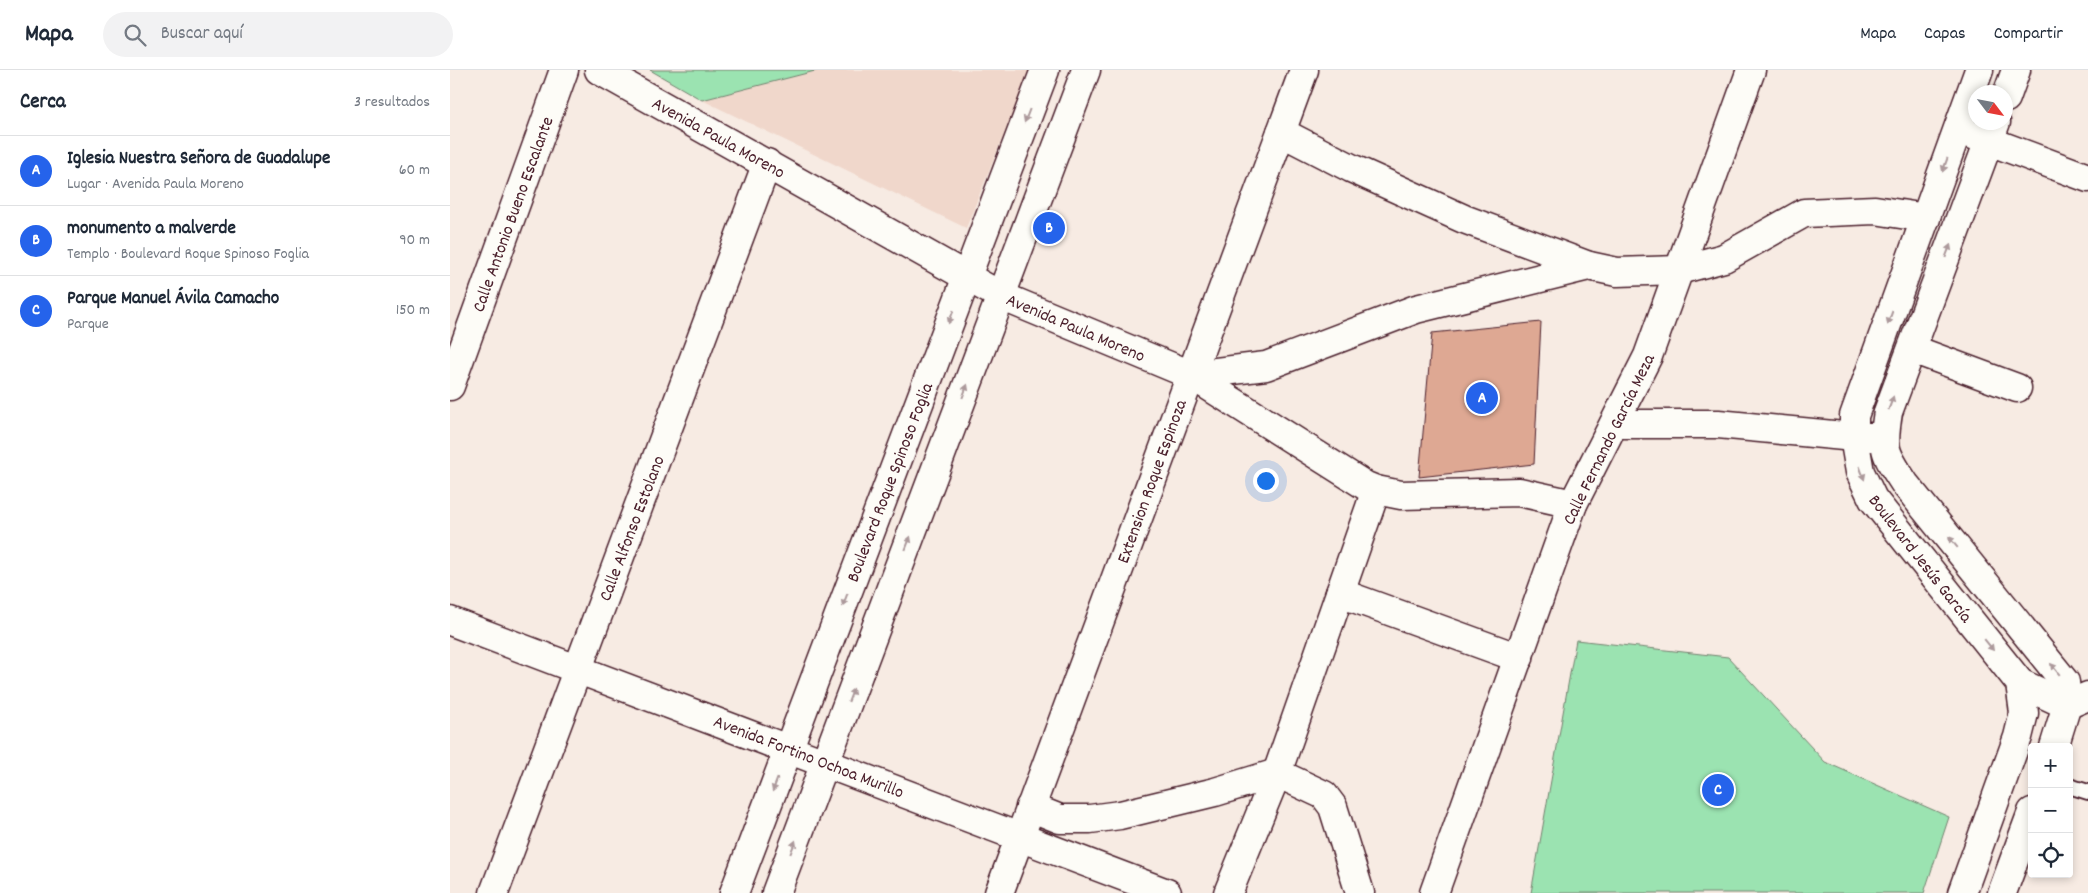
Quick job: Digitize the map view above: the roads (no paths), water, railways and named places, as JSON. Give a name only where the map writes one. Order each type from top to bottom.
[{"type":"street","name":"Calle Antonio Bueno Escalante","points":[[450,386],[564,70]]},
{"type":"street","name":"Avenida Paula Moreno","points":[[599,70],[1001,296],[1191,375],[1366,486],[1376,490],[1401,494],[1519,492],[1573,504]]},
{"type":"street","name":"Boulevard Roque Spinoso Foglia","points":[[734,893],[1045,70]]},
{"type":"street","points":[[776,893],[1086,70]]},
{"type":"street","name":"Extension Roque Espinoza","points":[[999,893],[1304,70]]},
{"type":"street","name":"Calle Fernando García Meza","points":[[1434,893],[1573,504],[1648,356],[1751,70]]},
{"type":"street","name":"Boulevard Jesús García","points":[[1979,70],[1854,416],[1854,437],[1860,472],[1873,499],[2020,683]]},
{"type":"street","points":[[2011,85],[2016,70]]},
{"type":"street","points":[[1958,129],[1993,131],[2088,178]]},
{"type":"street","name":"Boulevard Jesús García","points":[[1993,131],[1888,412],[1884,437],[1885,448],[1905,484],[2065,682],[2077,700],[2056,743]]},
{"type":"street","points":[[1281,132],[1351,168],[1464,220],[1589,266],[1617,272],[1679,270],[1724,258],[1804,213],[1875,210],[1926,218]]},
{"type":"street","name":"Calle Alfonso Estolano","points":[[494,893],[767,163]]},
{"type":"street","points":[[1191,375],[1266,366],[1416,309],[1589,266]]},
{"type":"street","points":[[1912,349],[2017,388]]},
{"type":"street","points":[[1614,424],[1718,424],[1854,437],[1884,437]]},
{"type":"street","points":[[1228,893],[1277,773],[1376,490]]},
{"type":"street","points":[[1340,593],[1519,658]]},
{"type":"street","name":"Avenida Fortino Ochoa Murillo","points":[[450,621],[826,762],[1167,893]]},
{"type":"street","points":[[1962,893],[2022,721],[2024,713],[2020,683],[2077,700]]},
{"type":"street","points":[[1030,807],[1060,819],[1090,819],[1120,815],[1215,792],[1277,773],[1324,795],[1333,807],[1360,893]]},
{"type":"street","points":[[2002,893],[2028,823]]},
{"type":"lane","points":[[2073,787],[2088,792]]},
{"type":"place","name":"monumento a malverde","points":[[1049,228]]},
{"type":"place","name":"Iglesia Nuestra Señora de Guadalupe","points":[[1482,398]]},
{"type":"place","name":"Parque Manuel Ávila Camacho","points":[[1718,790]]}]
